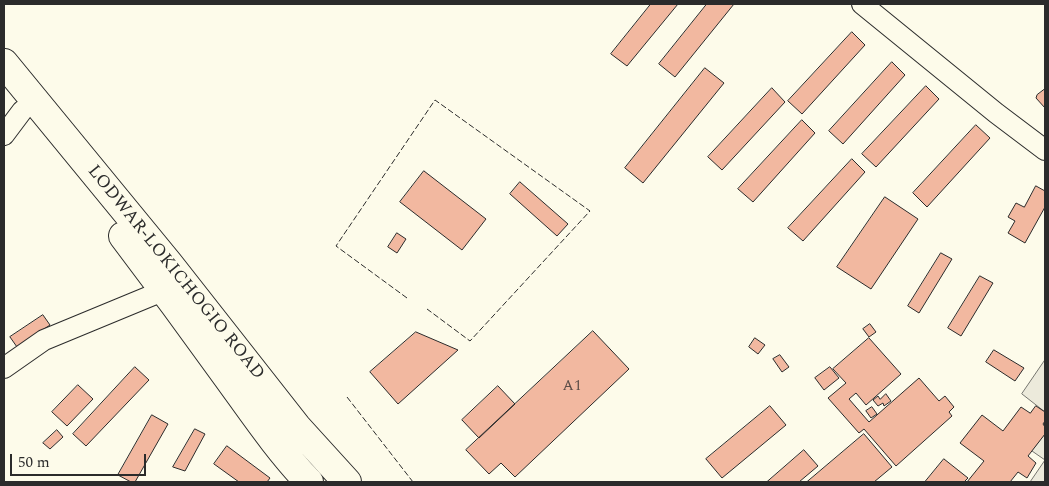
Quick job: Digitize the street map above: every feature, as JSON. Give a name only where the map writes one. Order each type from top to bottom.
[{"type":"highway","name":"LODWAR-LOKICHOGIO ROAD","points":[[4,63],[169,264],[297,427],[347,482]]},
{"type":"highway","name":"LODWAR-LOKICHOGIO ROAD","points":[[4,89],[82,182],[165,290],[243,400],[294,467],[309,482]]},
{"type":"street","points":[[862,4],[996,113],[1045,150]]},
{"type":"street","points":[[4,135],[22,111]]},
{"type":"street","points":[[4,368],[44,340],[165,290]]},
{"type":"shaded area","points":[[1045,360],[1045,412],[1022,394]]},
{"type":"shaded area","points":[[1045,434],[1045,460],[1032,451]]},
{"type":"shaded area","points":[[1045,460],[1045,482],[1030,482]]},
{"type":"building","points":[[651,4],[678,4],[627,66],[611,54]]},
{"type":"building","points":[[707,4],[734,4],[675,77],[659,64]]},
{"type":"building","points":[[852,32],[865,45],[802,114],[788,101]]},
{"type":"building","points":[[892,62],[905,75],[843,144],[829,131]]},
{"type":"building","points":[[705,68],[724,83],[643,183],[625,168]]},
{"type":"building","points":[[926,86],[939,99],[876,167],[862,154]]},
{"type":"building","points":[[772,88],[785,102],[722,170],[708,157]]},
{"type":"building","points":[[1045,89],[1045,108],[1036,98]]},
{"type":"building","points":[[802,120],[815,133],[753,202],[738,189]]},
{"type":"building","points":[[976,125],[990,138],[927,207],[913,193]]},
{"type":"building","points":[[852,159],[865,172],[803,241],[788,228]]},
{"type":"building","points":[[424,171],[486,219],[462,250],[400,202]]},
{"type":"building","points":[[520,182],[568,224],[557,236],[510,194]]},
{"type":"building","points":[[1036,186],[1045,191],[1045,207],[1025,243],[1008,233],[1015,221],[1008,217],[1016,203],[1024,207]]},
{"type":"building","points":[[885,197],[918,219],[871,289],[837,267]]},
{"type":"building","points":[[397,233],[406,239],[397,253],[388,247]]},
{"type":"building","points":[[941,253],[952,259],[919,313],[908,306]]},
{"type":"building","points":[[980,276],[993,283],[961,336],[948,328]]},
{"type":"building","points":[[43,315],[50,325],[17,347],[10,337]]},
{"type":"building","points":[[870,324],[876,332],[869,337],[863,329]]},
{"type":"building","points":[[593,331],[629,369],[515,477],[501,463],[489,474],[466,450]]},
{"type":"building","points":[[416,332],[458,350],[398,404],[370,372]]},
{"type":"building","points":[[755,338],[765,345],[758,354],[749,347]]},
{"type":"building","points":[[869,338],[901,374],[866,405],[856,393],[849,399],[869,422],[919,378],[939,401],[945,396],[954,407],[949,412],[952,416],[896,466],[864,429],[859,433],[828,398],[846,383],[833,369]]},
{"type":"building","points":[[994,350],[1024,368],[1015,381],[986,362]]},
{"type":"building","points":[[780,355],[789,367],[782,372],[773,359]]},
{"type":"building","points":[[135,367],[149,380],[86,446],[73,434]]},
{"type":"building","points":[[830,367],[839,378],[824,390],[815,378]]},
{"type":"building","points":[[78,385],[93,399],[67,426],[52,412]]},
{"type":"building","points":[[498,386],[515,404],[479,438],[462,420]]},
{"type":"building","points":[[886,394],[891,401],[884,406],[883,403],[878,406],[873,400],[878,396],[880,399]]},
{"type":"building","points":[[770,406],[786,425],[722,478],[706,459]]},
{"type":"building","points":[[1036,406],[1045,412],[1043,424],[1045,434],[1028,456],[1036,463],[1027,478],[1018,472],[1010,482],[967,482],[984,461],[960,443],[982,415],[1003,431],[1021,407],[1030,413]]},
{"type":"building","points":[[872,407],[877,414],[871,418],[866,411]]},
{"type":"building","points":[[152,415],[168,424],[135,482],[131,482],[118,475]]},
{"type":"building","points":[[195,429],[205,434],[185,471],[173,467]]},
{"type":"building","points":[[57,430],[63,437],[50,449],[43,443]]},
{"type":"building","points":[[864,434],[892,467],[874,482],[807,482]]},
{"type":"building","points":[[227,446],[270,478],[267,482],[239,482],[214,464]]},
{"type":"building","points":[[804,450],[818,466],[799,482],[767,482]]},
{"type":"building","points":[[944,459],[968,478],[964,482],[925,482]]},
{"type":"fence","points":[[407,298],[336,246],[435,100],[590,211],[470,341],[427,309]]},
{"type":"fence","points":[[347,397],[413,482]]}]
